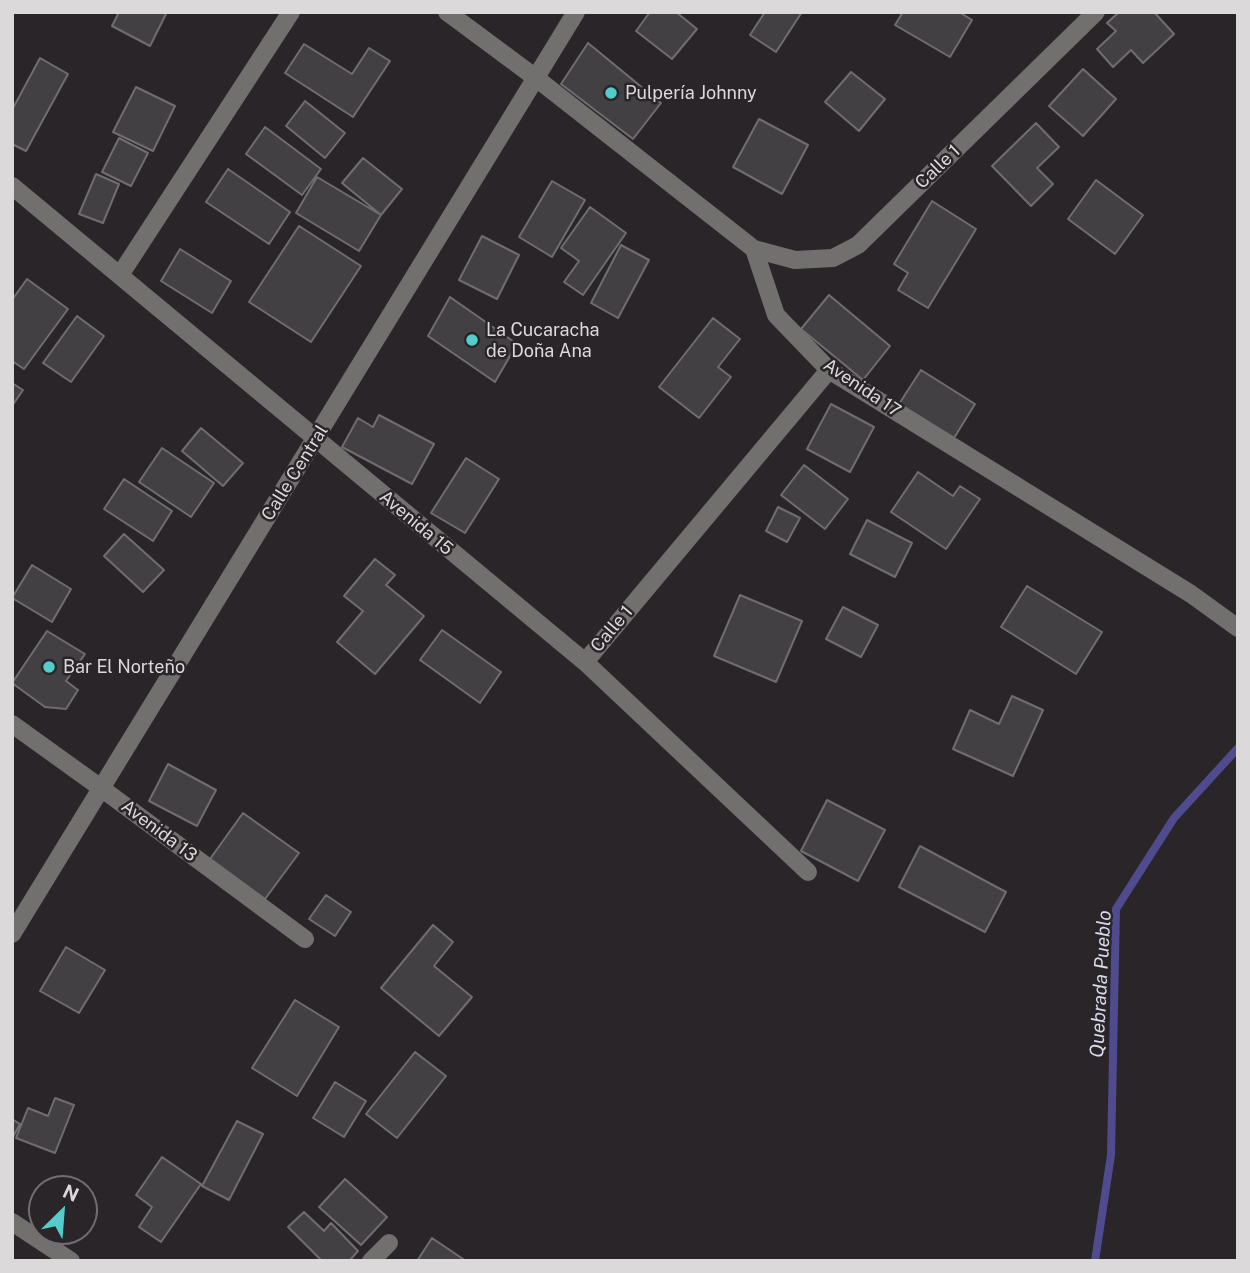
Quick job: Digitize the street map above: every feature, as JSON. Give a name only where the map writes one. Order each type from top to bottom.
[{"type":"street","points":[[120,275],[291,12]]},
{"type":"street","points":[[447,12],[536,78],[754,249]]},
{"type":"street","name":"Calle Central","points":[[12,934],[576,12]]},
{"type":"street","name":"Calle 1","points":[[754,249],[795,260],[832,258],[858,245],[1096,12]]},
{"type":"street","name":"Avenida 15","points":[[12,186],[585,662],[808,872]]},
{"type":"street","name":"Avenida 17","points":[[754,249],[776,315],[829,370],[1191,594],[1238,628]]},
{"type":"street","name":"Calle 1","points":[[585,662],[829,370]]},
{"type":"street","name":"Avenida 13","points":[[12,724],[305,939]]},
{"type":"street","points":[[12,1222],[71,1261]]},
{"type":"street","points":[[370,1261],[389,1243]]},
{"type":"building","points":[[119,12],[167,12],[150,46],[112,26]]},
{"type":"building","points":[[650,12],[676,12],[697,29],[672,59],[636,31]]},
{"type":"building","points":[[765,12],[802,12],[776,52],[750,35]]},
{"type":"building","points":[[903,12],[959,12],[972,20],[950,57],[895,25]]},
{"type":"building","points":[[1119,12],[1154,12],[1174,34],[1143,63],[1131,50],[1113,67],[1097,49],[1116,31],[1107,23]]},
{"type":"building","name":"Pulpería Johnny","points":[[588,43],[661,103],[633,139],[561,84]]},
{"type":"building","points":[[304,44],[352,74],[369,48],[390,61],[353,117],[285,73]]},
{"type":"building","points":[[40,58],[68,74],[26,151],[12,144],[12,110]]},
{"type":"building","points":[[1083,69],[1116,99],[1083,136],[1049,106]]},
{"type":"building","points":[[851,72],[885,99],[859,131],[825,102]]},
{"type":"building","points":[[136,87],[175,106],[153,151],[113,132]]},
{"type":"building","points":[[305,101],[345,133],[325,158],[286,126]]},
{"type":"building","points":[[759,119],[808,145],[782,194],[733,167]]},
{"type":"building","points":[[1036,123],[1059,147],[1037,168],[1053,184],[1031,206],[992,166]]},
{"type":"building","points":[[265,127],[321,169],[302,195],[246,154]]},
{"type":"building","points":[[119,138],[148,153],[131,186],[102,172]]},
{"type":"building","points":[[363,158],[402,189],[381,215],[342,183]]},
{"type":"building","points":[[228,169],[290,212],[269,244],[206,202]]},
{"type":"building","points":[[96,174],[119,184],[103,223],[79,214]]},
{"type":"building","points":[[317,177],[381,215],[359,251],[296,213]]},
{"type":"building","points":[[1096,180],[1143,215],[1115,254],[1068,219]]},
{"type":"building","points":[[552,181],[585,200],[552,257],[519,237]]},
{"type":"building","points":[[932,201],[976,229],[928,308],[898,290],[908,273],[894,264]]},
{"type":"building","points":[[590,207],[626,233],[583,295],[564,282],[579,261],[561,248]]},
{"type":"building","points":[[299,226],[361,266],[311,342],[249,302]]},
{"type":"building","points":[[482,236],[519,255],[497,299],[459,280]]},
{"type":"building","points":[[621,245],[649,260],[618,318],[591,303]]},
{"type":"building","points":[[180,249],[231,281],[212,313],[161,281]]},
{"type":"building","points":[[27,279],[68,309],[24,369],[12,361],[12,300]]},
{"type":"building","points":[[829,295],[890,346],[863,380],[801,329]]},
{"type":"building","name":"La Cucaracha de Doña Ana","points":[[450,297],[517,344],[495,382],[428,336]]},
{"type":"building","points":[[77,316],[104,336],[71,382],[43,363]]},
{"type":"building","points":[[713,318],[740,339],[718,367],[731,377],[699,418],[659,387]]},
{"type":"building","points":[[921,370],[975,404],[954,438],[899,404]]},
{"type":"building","points":[[12,383],[23,390],[12,406]]},
{"type":"building","points":[[831,404],[874,427],[850,472],[807,449]]},
{"type":"building","points":[[379,415],[434,444],[412,484],[342,447],[358,418],[373,427]]},
{"type":"building","points":[[201,428],[243,463],[223,486],[182,451]]},
{"type":"building","points":[[162,448],[214,483],[191,517],[139,482]]},
{"type":"building","points":[[466,458],[499,479],[465,533],[431,513]]},
{"type":"building","points":[[804,465],[848,499],[825,529],[781,495]]},
{"type":"building","points":[[918,472],[953,496],[960,486],[980,499],[946,549],[891,512]]},
{"type":"building","points":[[124,479],[172,511],[153,541],[104,509]]},
{"type":"building","points":[[778,507],[800,518],[787,542],[766,531]]},
{"type":"building","points":[[867,520],[912,543],[895,577],[850,554]]},
{"type":"building","points":[[124,534],[164,570],[143,592],[104,556]]},
{"type":"building","points":[[375,559],[395,575],[386,585],[424,616],[375,674],[337,642],[363,611],[344,596]]},
{"type":"building","points":[[32,565],[71,589],[52,622],[12,598]]},
{"type":"building","points":[[1027,586],[1102,632],[1076,674],[1001,627]]},
{"type":"building","points":[[740,595],[802,621],[776,682],[714,656]]},
{"type":"building","points":[[843,607],[878,625],[861,657],[826,639]]},
{"type":"building","points":[[442,630],[501,672],[480,703],[420,660]]},
{"type":"building","name":"Bar El Norteño","points":[[47,631],[85,654],[66,681],[78,690],[66,709],[45,707],[12,683]]},
{"type":"building","points":[[1012,696],[1043,710],[1013,776],[953,749],[970,710],[999,724]]},
{"type":"building","points":[[168,764],[216,790],[197,826],[149,801]]},
{"type":"building","points":[[827,800],[885,830],[858,881],[801,851]]},
{"type":"building","points":[[243,813],[299,853],[265,899],[210,859]]},
{"type":"building","points":[[920,846],[1006,892],[985,932],[899,887]]},
{"type":"building","points":[[326,895],[351,912],[335,936],[309,919]]},
{"type":"building","points":[[433,925],[453,942],[434,966],[472,997],[439,1036],[381,988]]},
{"type":"building","points":[[66,947],[105,970],[79,1013],[40,991]]},
{"type":"building","points":[[295,1000],[339,1027],[297,1096],[252,1068]]},
{"type":"building","points":[[415,1052],[446,1076],[397,1138],[366,1114]]},
{"type":"building","points":[[335,1082],[366,1101],[344,1137],[313,1118]]},
{"type":"building","points":[[55,1098],[74,1105],[55,1153],[16,1138],[28,1108],[48,1116]]},
{"type":"building","points":[[12,1119],[20,1124],[12,1139]]},
{"type":"building","points":[[237,1121],[263,1134],[229,1200],[202,1186]]},
{"type":"building","points":[[162,1157],[201,1184],[161,1242],[139,1227],[152,1207],[136,1195]]},
{"type":"building","points":[[345,1179],[387,1217],[361,1245],[319,1207]]},
{"type":"building","points":[[304,1212],[324,1231],[331,1223],[358,1251],[349,1261],[322,1261],[288,1227]]},
{"type":"building","points":[[432,1238],[466,1261],[417,1261]]},
{"type":"waterway","name":"Quebrada Pueblo","points":[[1095,1261],[1111,1155],[1116,909],[1174,818],[1238,748]]},
{"type":"place","name":"Pulpería Johnny","points":[[611,93]]},
{"type":"place","name":"La Cucaracha de Doña Ana","points":[[472,340]]},
{"type":"place","name":"Bar El Norteño","points":[[49,667]]}]
